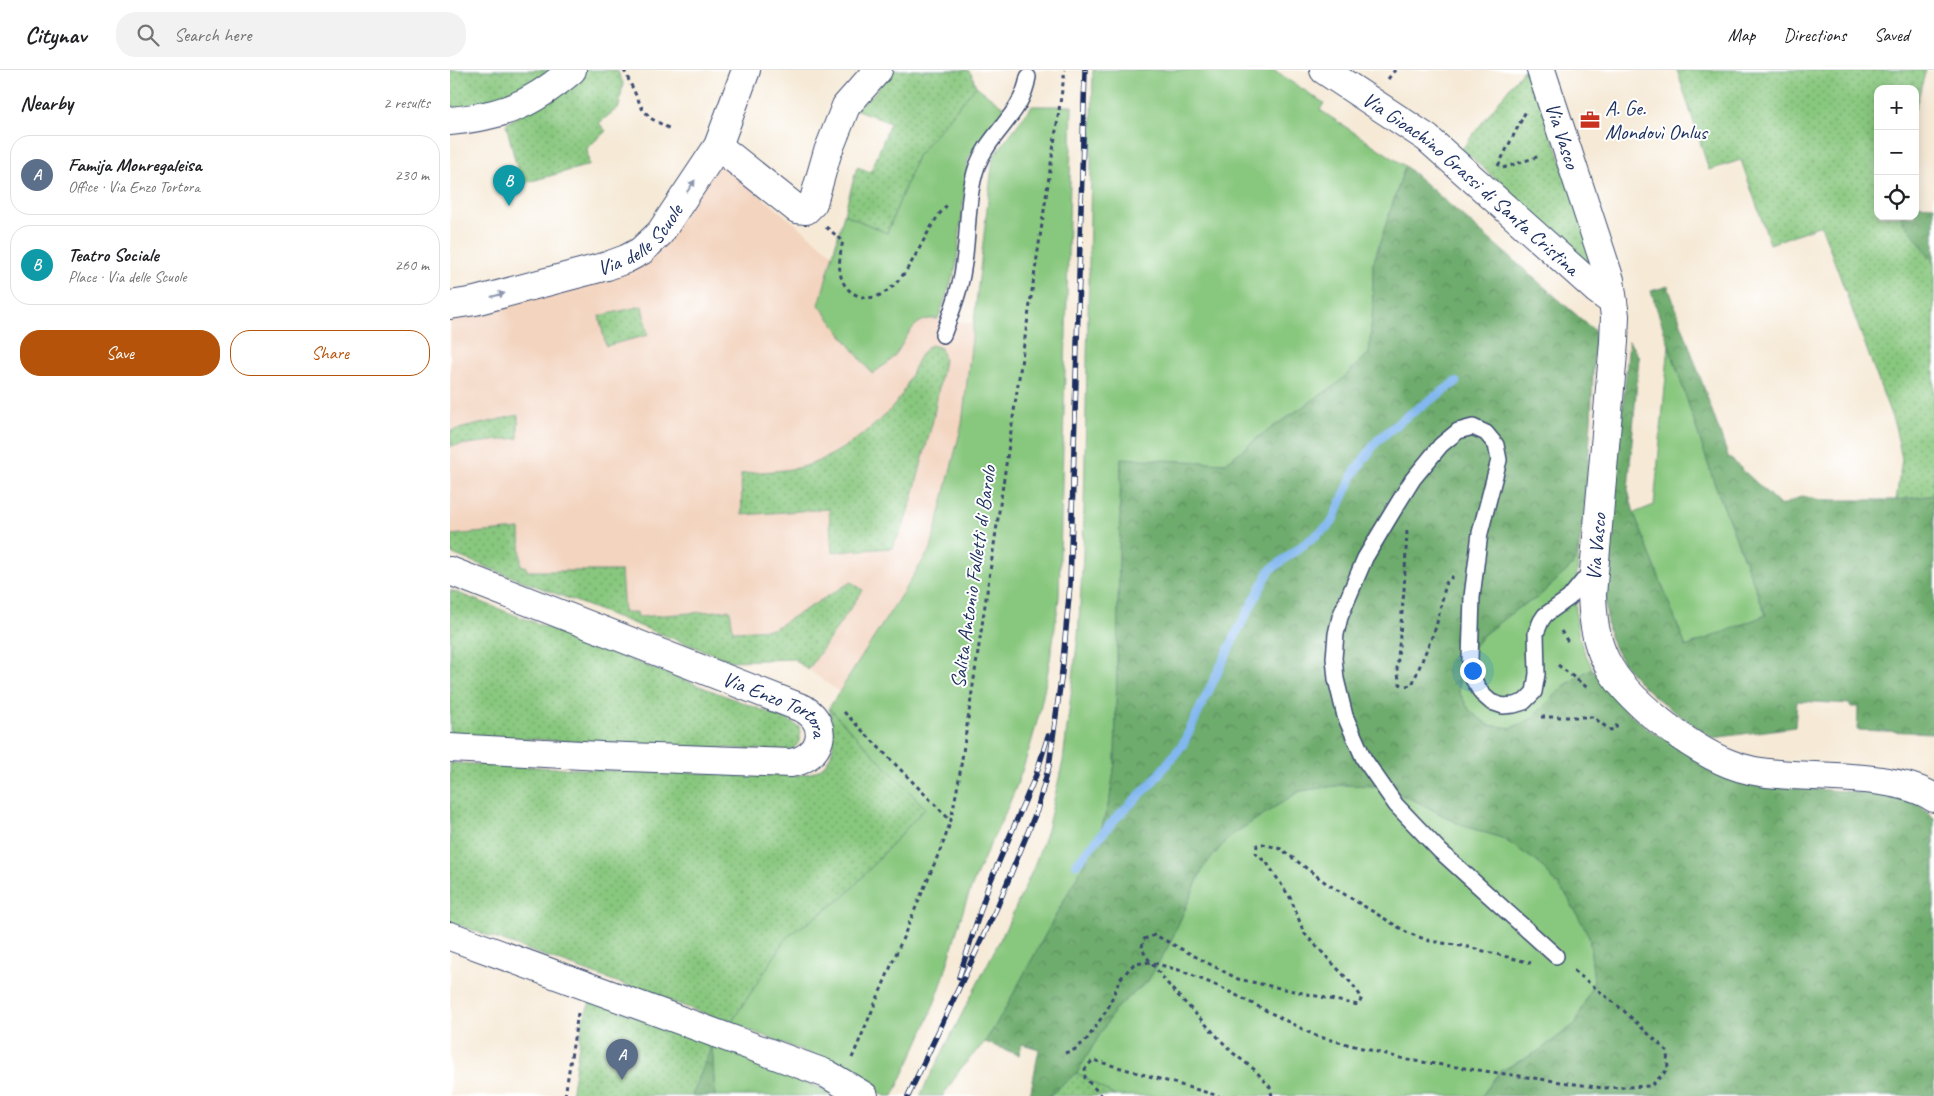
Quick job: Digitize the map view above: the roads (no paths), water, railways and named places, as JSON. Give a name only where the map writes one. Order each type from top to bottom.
[{"type":"street","points":[[450,121],[488,116],[515,108],[538,95],[572,70]]},
{"type":"street","name":"Via delle Scuole","points":[[450,305],[475,301],[607,266],[634,256],[641,251],[660,232],[718,146],[746,70]]},
{"type":"street","points":[[718,146],[797,209],[806,210],[813,204],[828,154],[846,106],[878,70]]},
{"type":"street","name":"Via Gioachino Grassi di Santa Cristina","points":[[1324,70],[1427,138],[1613,302]]},
{"type":"street","name":"Via Vasco","points":[[1542,73],[1604,260],[1610,280],[1613,302],[1615,327],[1594,568],[1592,618],[1598,645],[1606,662],[1620,683],[1642,706],[1681,736],[1729,764],[1777,774],[1894,783],[1917,788],[1934,798]]},
{"type":"street","name":"Via Enzo Tortora","points":[[450,571],[804,709],[816,720],[819,733],[818,744],[813,753],[804,760],[791,762],[601,756],[450,748]]},
{"type":"street","points":[[450,936],[827,1074],[862,1094]]},
{"type":"lane","points":[[943,335],[963,269],[972,184],[977,166],[986,147],[1018,106],[1026,92],[1028,77]]},
{"type":"lane","points":[[1556,956],[1440,851],[1396,805],[1364,760],[1345,716],[1336,679],[1334,658],[1336,634],[1340,617],[1365,558],[1413,480],[1442,445],[1458,431],[1473,427],[1486,433],[1496,445],[1499,460],[1480,532],[1472,597],[1470,660],[1473,679],[1482,694],[1491,702],[1509,706],[1520,704],[1534,692],[1536,684],[1536,633],[1541,621],[1545,615],[1570,598],[1594,568]]},
{"type":"waterway","points":[[1076,864],[1116,818],[1151,784],[1183,744],[1238,630],[1270,570],[1331,524],[1354,473],[1377,441],[1403,419],[1456,382]]},
{"type":"railway","points":[[908,1096],[998,905],[1037,810],[1049,766],[1062,672],[1070,585],[1085,70]]},
{"type":"railway","points":[[959,977],[988,887],[1036,775],[1048,736]]},
{"type":"place","name":"A. Ge. Mondovì Onlus","points":[[1590,120]]},
{"type":"place","name":"Teatro Sociale","points":[[509,206]]},
{"type":"place","name":"Famija Monregaleisa","points":[[622,1080]]}]
